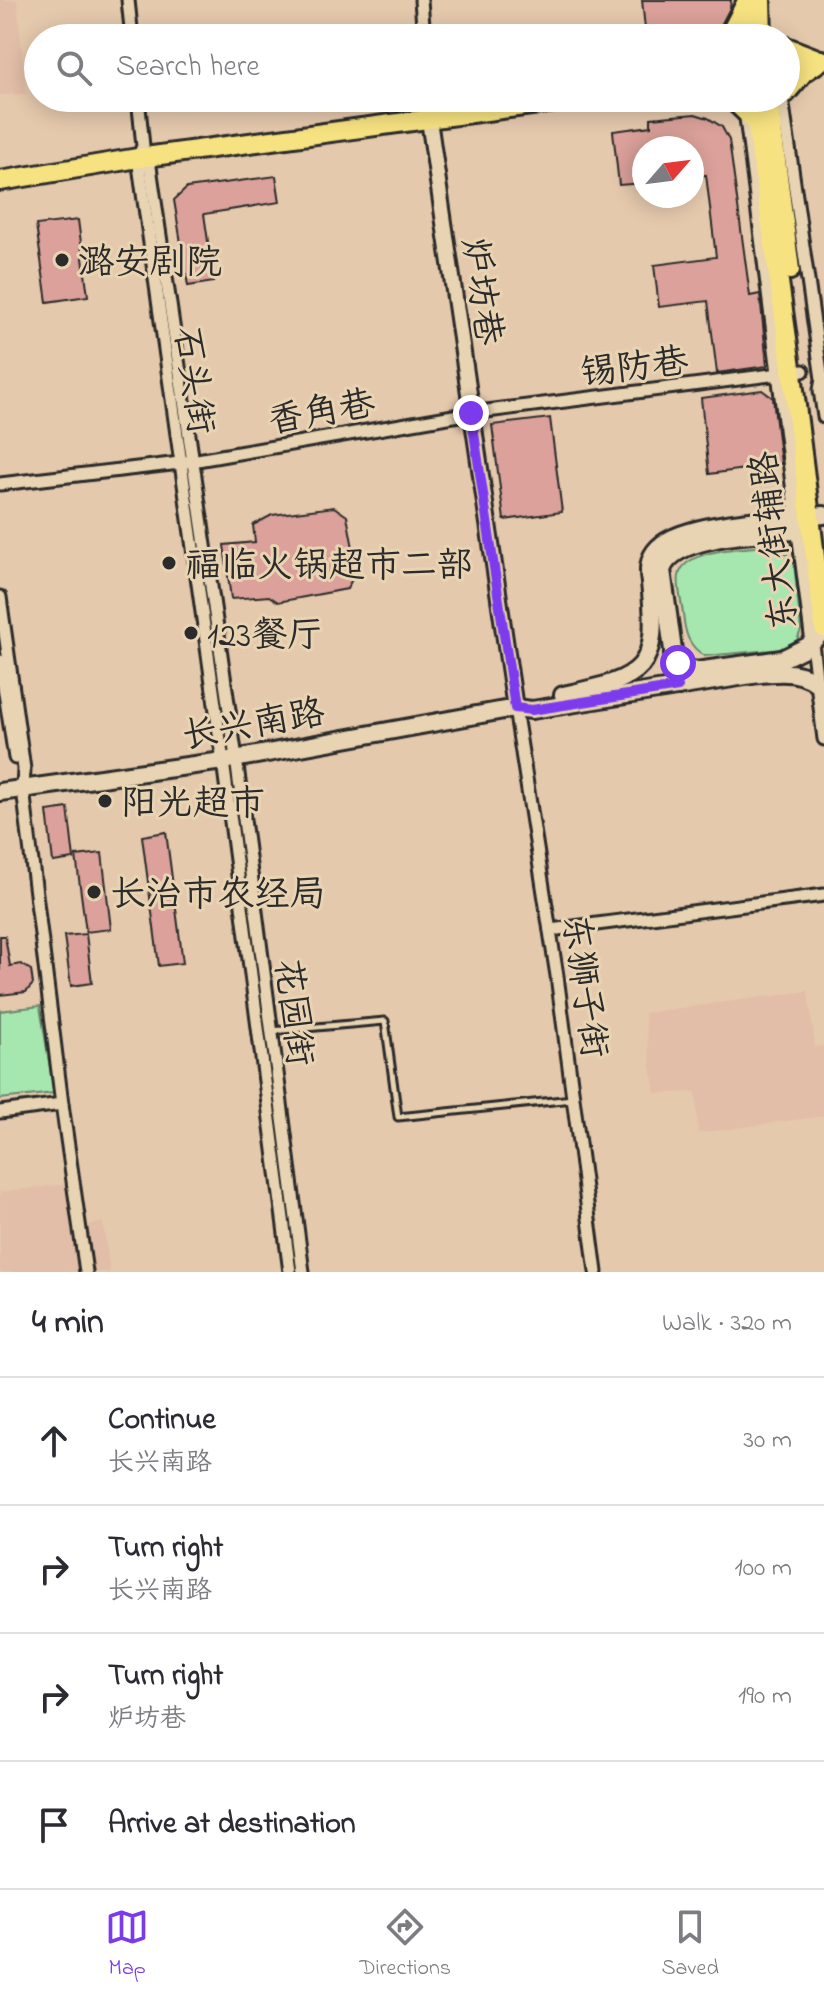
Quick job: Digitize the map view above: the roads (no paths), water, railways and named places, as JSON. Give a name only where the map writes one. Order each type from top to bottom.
[{"type":"main road","points":[[739,24],[754,4]]},
{"type":"main road","points":[[750,24],[754,4]]},
{"type":"main road","points":[[754,4],[759,24]]},
{"type":"main road","points":[[754,4],[768,24]]},
{"type":"main road","points":[[800,52],[822,60]]},
{"type":"main road","points":[[800,63],[822,60]]},
{"type":"main road","points":[[800,76],[822,60]]},
{"type":"main road","points":[[0,181],[144,154],[409,112]]},
{"type":"main road","points":[[673,655],[685,668],[696,671],[782,659],[799,652],[820,633],[814,522],[747,112]]},
{"type":"main road","points":[[778,112],[774,144],[792,373]]},
{"type":"main road","points":[[0,169],[144,154]]},
{"type":"main road","points":[[678,687],[662,570],[668,557],[685,547],[712,540],[814,522]]},
{"type":"main road","name":"长兴南路","points":[[0,792],[230,760],[515,708],[531,701],[606,685],[640,669],[648,658],[653,629],[648,568],[658,548],[693,530],[709,527],[814,522]]},
{"type":"main road","name":"长兴南路","points":[[515,708],[532,710],[782,672],[800,674],[821,686]]},
{"type":"street","points":[[128,0],[131,24]]},
{"type":"street","points":[[421,0],[423,24]]},
{"type":"street","name":"石头街","points":[[140,112],[185,462],[230,760]]},
{"type":"street","name":"炉坊巷","points":[[428,112],[515,708]]},
{"type":"street","name":"东大街辅路","points":[[782,112],[822,379],[820,390],[824,417]]},
{"type":"street","name":"锡防巷","points":[[471,413],[792,373]]},
{"type":"street","name":"香角巷","points":[[0,484],[185,462],[471,413]]},
{"type":"street","points":[[0,597],[24,769],[23,789],[62,1104],[86,1272]]},
{"type":"street","name":"东大街辅路","points":[[820,633],[824,739]]},
{"type":"street","points":[[0,661],[16,767],[23,789]]},
{"type":"street","name":"东狮子街","points":[[515,708],[575,1099],[596,1272]]},
{"type":"street","name":"花园街","points":[[230,760],[290,1272]]},
{"type":"street","points":[[550,930],[824,895]]},
{"type":"street","name":"花园街","points":[[264,1030],[303,1272]]},
{"type":"street","points":[[0,1112],[62,1104]]},
{"type":"lane","points":[[264,1030],[385,1021],[398,1117],[575,1099]]},
{"type":"place","name":"潞安剧院","points":[[62,260]]},
{"type":"place","name":"福临火锅超市二部","points":[[169,563]]},
{"type":"place","name":"123餐厅","points":[[191,633]]},
{"type":"place","name":"阳光超市","points":[[105,801]]},
{"type":"place","name":"长治市农经局","points":[[94,892]]}]
